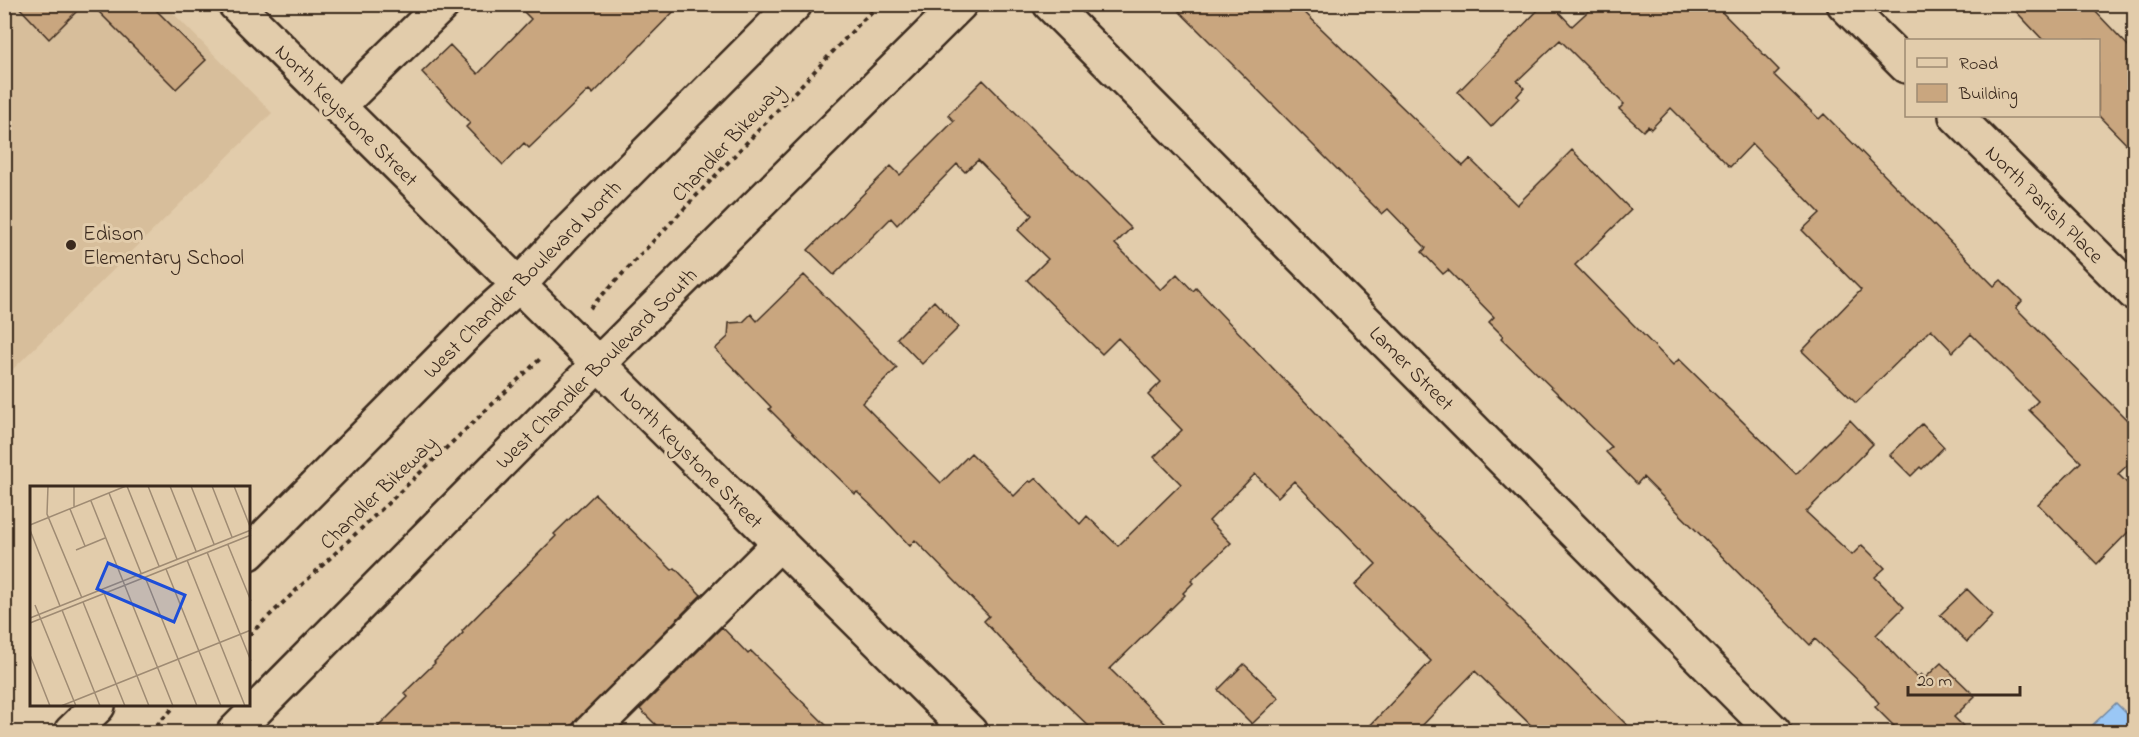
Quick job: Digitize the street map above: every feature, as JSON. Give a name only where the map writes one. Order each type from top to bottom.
[{"type":"street","name":"North Keystone Street","points":[[235,4],[970,732]]},
{"type":"street","points":[[338,107],[443,4]]},
{"type":"street","name":"West Chandler Boulevard North","points":[[250,552],[481,319],[519,285],[558,242],[795,4]]},
{"type":"street","name":"West Chandler Boulevard South","points":[[234,732],[598,364],[960,4]]},
{"type":"street","name":"Lamer Street","points":[[1050,4],[1774,732]]},
{"type":"street","points":[[1844,4],[1905,65]]},
{"type":"street","name":"North Parish Place","points":[[1957,117],[2134,293]]},
{"type":"street","points":[[590,732],[780,543]]},
{"type":"street","points":[[71,732],[96,707]]},
{"type":"path","name":"Chandler Bikeway","points":[[597,300],[880,4]]},
{"type":"path","name":"Chandler Bikeway","points":[[250,634],[528,370]]},
{"type":"path","points":[[150,732],[173,707]]},
{"type":"shaded area","name":"Edison Elementary School","points":[[5,5],[165,5],[272,113],[5,377]]},
{"type":"water","points":[[2116,703],[2134,721],[2122,732],[2085,732]]},
{"type":"building","points":[[16,4],[84,4],[49,39]]},
{"type":"building","points":[[91,4],[150,4],[206,60],[176,89]]},
{"type":"building","points":[[516,4],[681,4],[593,94],[589,90],[529,148],[524,143],[503,165],[466,127],[470,123],[422,72],[450,45],[478,74],[531,19]]},
{"type":"building","points":[[1172,4],[1296,4],[1463,166],[1470,159],[1517,205],[1572,150],[1631,210],[1575,265],[1673,365],[1679,359],[1796,474],[1850,420],[1873,444],[1806,512],[1852,555],[1862,545],[1885,568],[1875,577],[1904,607],[1876,635],[1917,678],[1921,674],[1925,678],[1941,663],[1975,696],[1954,717],[1969,732],[1900,732],[1875,707],[1879,703],[1869,691],[1815,639],[1810,645],[1643,477],[1637,484],[1606,452],[1612,447],[1501,338],[1503,336],[1489,322],[1494,317],[1448,270],[1443,274],[1422,252],[1426,248],[1388,209],[1382,214]]},
{"type":"building","points":[[1544,4],[1551,4],[1572,26],[1596,4],[1714,4],[1779,70],[1774,75],[1819,119],[1824,114],[1994,286],[2001,280],[2022,301],[2016,308],[2134,427],[2134,459],[2118,474],[2134,490],[2134,526],[2097,564],[2038,504],[2081,462],[2029,410],[2038,401],[1971,334],[1953,352],[1931,329],[1856,403],[1802,351],[1861,290],[1802,230],[1820,213],[1752,144],[1730,167],[1671,108],[1651,129],[1648,126],[1643,131],[1619,109],[1624,104],[1560,40],[1517,81],[1524,88],[1517,96],[1519,98],[1491,127],[1458,92]]},
{"type":"building","points":[[2009,4],[2093,4],[2093,9],[2134,52],[2134,152],[2100,117],[2100,39],[2042,39]]},
{"type":"building","points":[[983,80],[1131,228],[1115,244],[1161,290],[1177,274],[1193,291],[1196,288],[1339,437],[1634,732],[1538,732],[1475,671],[1416,732],[1364,732],[1431,661],[1355,585],[1376,564],[1294,481],[1278,497],[1255,474],[1209,521],[1231,543],[1191,581],[1193,583],[1183,593],[1185,595],[1110,669],[1174,732],[1095,732],[1026,666],[984,621],[989,616],[915,540],[910,546],[874,508],[857,492],[855,494],[769,409],[771,407],[715,349],[728,337],[729,323],[743,322],[751,314],[757,321],[804,275],[897,368],[862,403],[941,483],[971,453],[1014,496],[1029,481],[1036,478],[1080,524],[1087,516],[1118,546],[1181,484],[1154,457],[1182,430],[1148,395],[1161,382],[1118,338],[1102,354],[1027,280],[1048,259],[1018,230],[1032,215],[978,160],[965,172],[957,164],[897,225],[891,218],[834,275],[808,250],[891,166],[900,175],[954,121],[948,115]]},
{"type":"building","points":[[934,301],[959,327],[922,364],[897,338]]},
{"type":"building","points":[[1922,424],[1944,447],[1922,469],[1920,467],[1911,476],[1890,455]]},
{"type":"building","points":[[595,494],[672,570],[675,568],[701,595],[565,732],[373,732],[408,697],[404,693],[556,536],[554,534]]},
{"type":"building","points":[[1967,589],[1993,615],[1967,642],[1940,615]]},
{"type":"building","points":[[722,627],[748,654],[751,651],[833,732],[663,732],[640,709]]},
{"type":"building","points":[[1244,664],[1279,698],[1252,724],[1218,690]]},
{"type":"place","name":"Edison Elementary School","points":[[71,245]]}]
